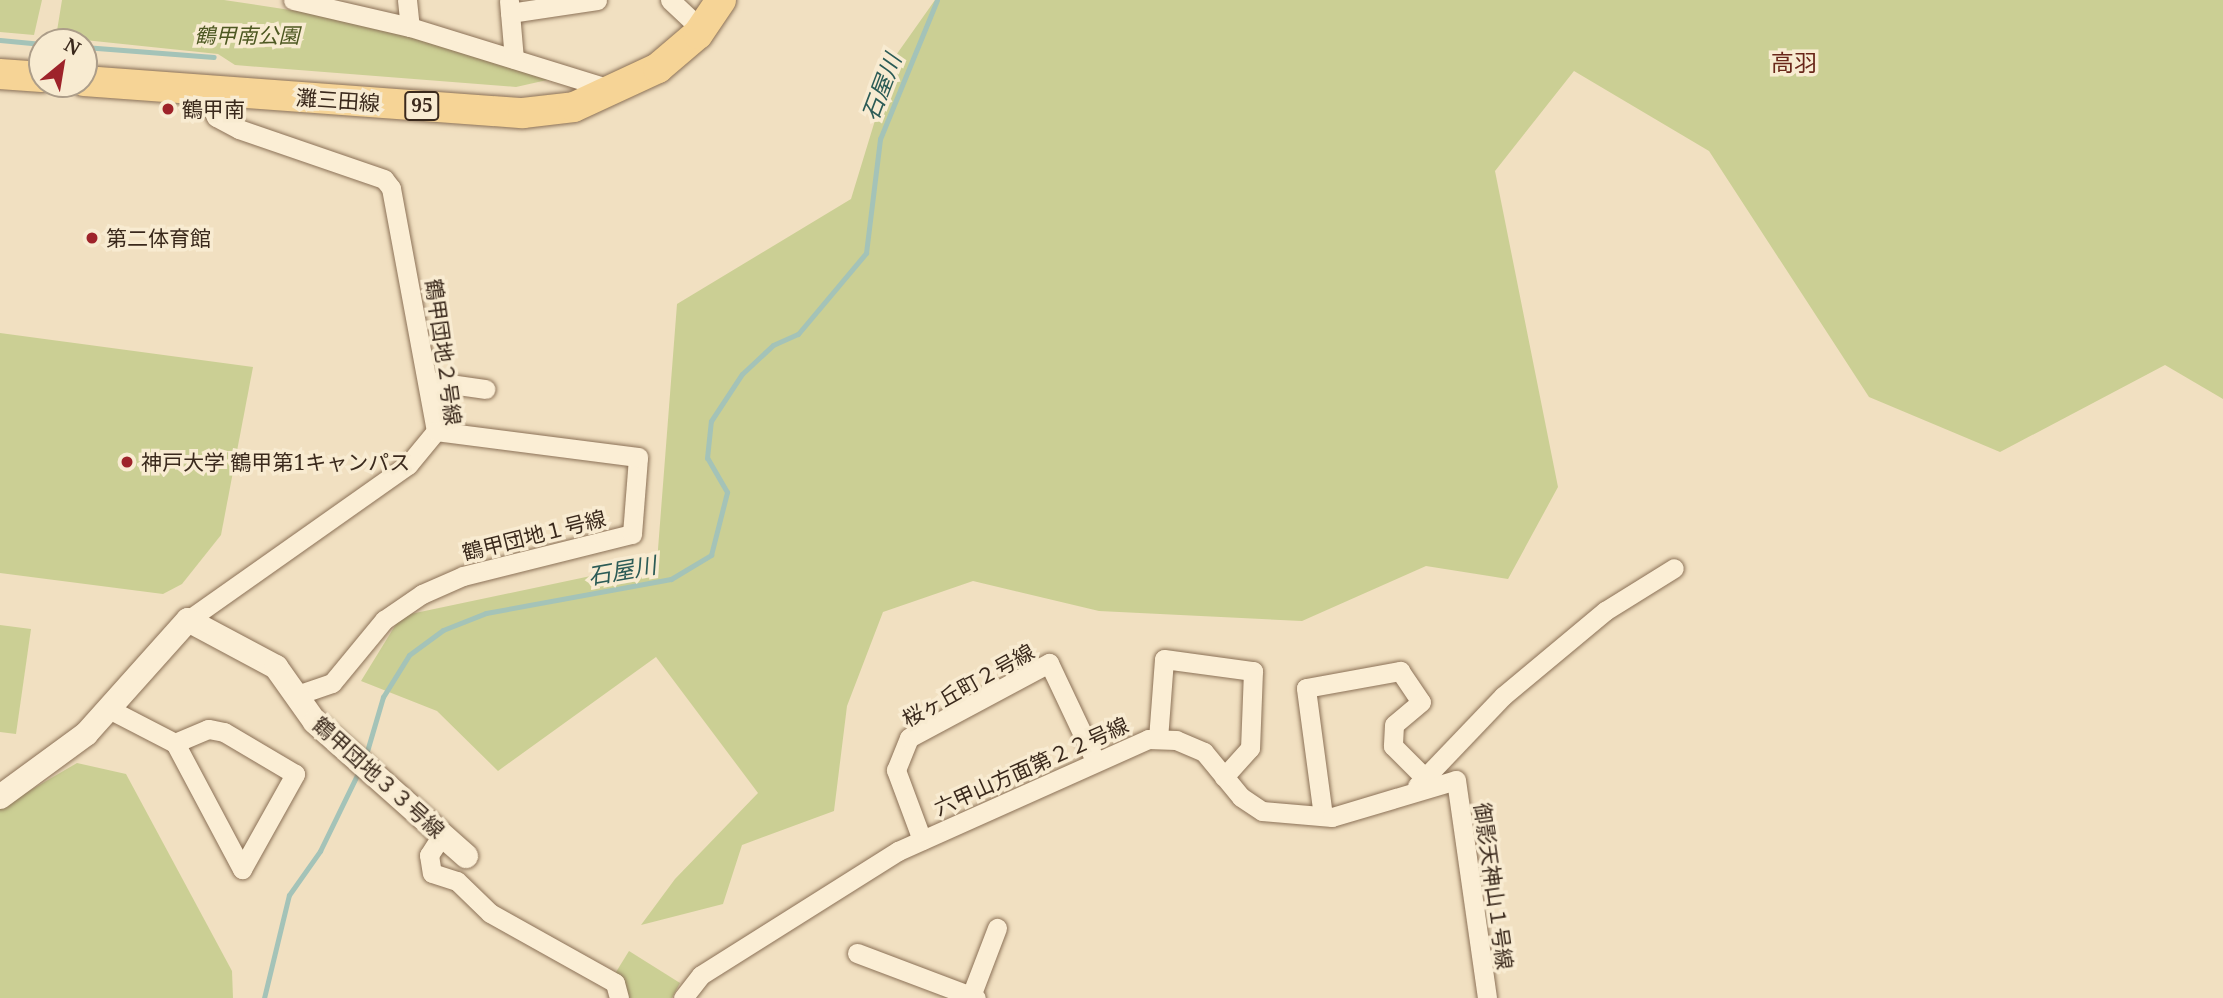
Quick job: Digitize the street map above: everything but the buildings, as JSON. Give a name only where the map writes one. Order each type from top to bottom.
[{"type":"main road","name":"灘三田線","points":[[98,82],[523,113],[573,107],[658,68],[701,29],[721,0]]},
{"type":"main road","points":[[0,74],[28,76]]},
{"type":"street","points":[[293,0],[410,27],[615,90]]},
{"type":"street","points":[[407,0],[410,27]]},
{"type":"street","points":[[514,59],[509,6],[597,0]]},
{"type":"street","points":[[670,0],[701,29]]},
{"type":"street","name":"鶴甲団地２号線","points":[[188,620],[408,465],[436,431],[429,381],[391,188],[384,179],[239,129],[216,117],[204,90]]},
{"type":"street","points":[[429,381],[485,389]]},
{"type":"street","name":"鶴甲団地１号線","points":[[332,682],[384,620],[422,594],[463,576],[632,534],[638,457],[436,431]]},
{"type":"street","points":[[1408,796],[1503,696],[1605,611],[1674,568]]},
{"type":"street","points":[[0,797],[86,734],[188,620]]},
{"type":"street","name":"鶴甲団地３３号線","points":[[188,620],[276,667],[301,701],[410,807],[466,856]]},
{"type":"street","points":[[1158,739],[1164,659],[1254,671],[1250,748],[1224,777]]},
{"type":"street","name":"桜ヶ丘町２号線","points":[[922,840],[896,770],[909,738],[1049,663],[1094,758]]},
{"type":"street","points":[[1323,816],[1306,688],[1401,671],[1421,702],[1394,725],[1393,746],[1425,778]]},
{"type":"street","name":"鶴甲団地３３号線","points":[[301,701],[332,682]]},
{"type":"street","points":[[109,709],[175,743],[242,869],[295,774],[224,732],[208,729],[175,743]]},
{"type":"street","name":"六甲山方面第２２号線","points":[[683,998],[701,975],[922,840],[1094,758],[1158,739],[1204,752],[1224,777],[1262,811],[1323,816],[1408,796],[1456,780]]},
{"type":"street","name":"御影天神山１号線","points":[[1456,780],[1488,998]]},
{"type":"street","points":[[442,835],[429,855],[432,873],[457,881],[490,913],[615,983],[619,998]]},
{"type":"street","points":[[857,953],[974,997],[997,928]]},
{"type":"green space","points":[[0,0],[42,0],[36,28],[28,28],[28,34],[0,32]]},
{"type":"green space","name":"鶴甲南公園","points":[[62,0],[224,0],[349,19],[556,78],[516,87],[235,65],[218,54],[98,41],[98,28],[57,28]]},
{"type":"green space","points":[[935,0],[2223,0],[2223,399],[2165,365],[2000,452],[1869,397],[1709,151],[1574,71],[1495,171],[1558,487],[1508,579],[1426,566],[1302,621],[1099,611],[973,581],[883,612],[847,706],[834,811],[742,845],[723,904],[641,925],[675,879],[758,793],[656,657],[498,771],[437,711],[361,681],[401,616],[657,562],[677,304],[851,199],[894,58]]},
{"type":"green space","points":[[0,333],[253,367],[221,535],[182,584],[163,594],[0,573]]},
{"type":"green space","points":[[0,625],[31,629],[16,734],[0,732]]},
{"type":"green space","points":[[77,763],[126,774],[232,971],[233,998],[0,998],[0,808]]},
{"type":"green space","points":[[629,951],[680,983],[672,998],[628,998],[616,972]]},
{"type":"waterway","name":"石屋川","points":[[365,758],[383,697],[409,655],[443,630],[486,613],[671,579],[711,555],[727,492],[707,458],[711,421],[742,374],[773,345],[798,334],[866,253],[880,139],[937,0]]},
{"type":"waterway","points":[[0,40],[28,43]]},
{"type":"waterway","points":[[98,48],[214,57]]},
{"type":"waterway","name":"石屋川","points":[[264,998],[289,895],[320,851],[360,769]]},
{"type":"place","name":"鶴甲南","points":[[168,109]]},
{"type":"place","name":"第二体育館","points":[[92,238]]},
{"type":"place","name":"神戸大学 鶴甲第1キャンパス","points":[[127,462]]},
{"type":"district","name":"高羽","points":[[1794,62]]}]
